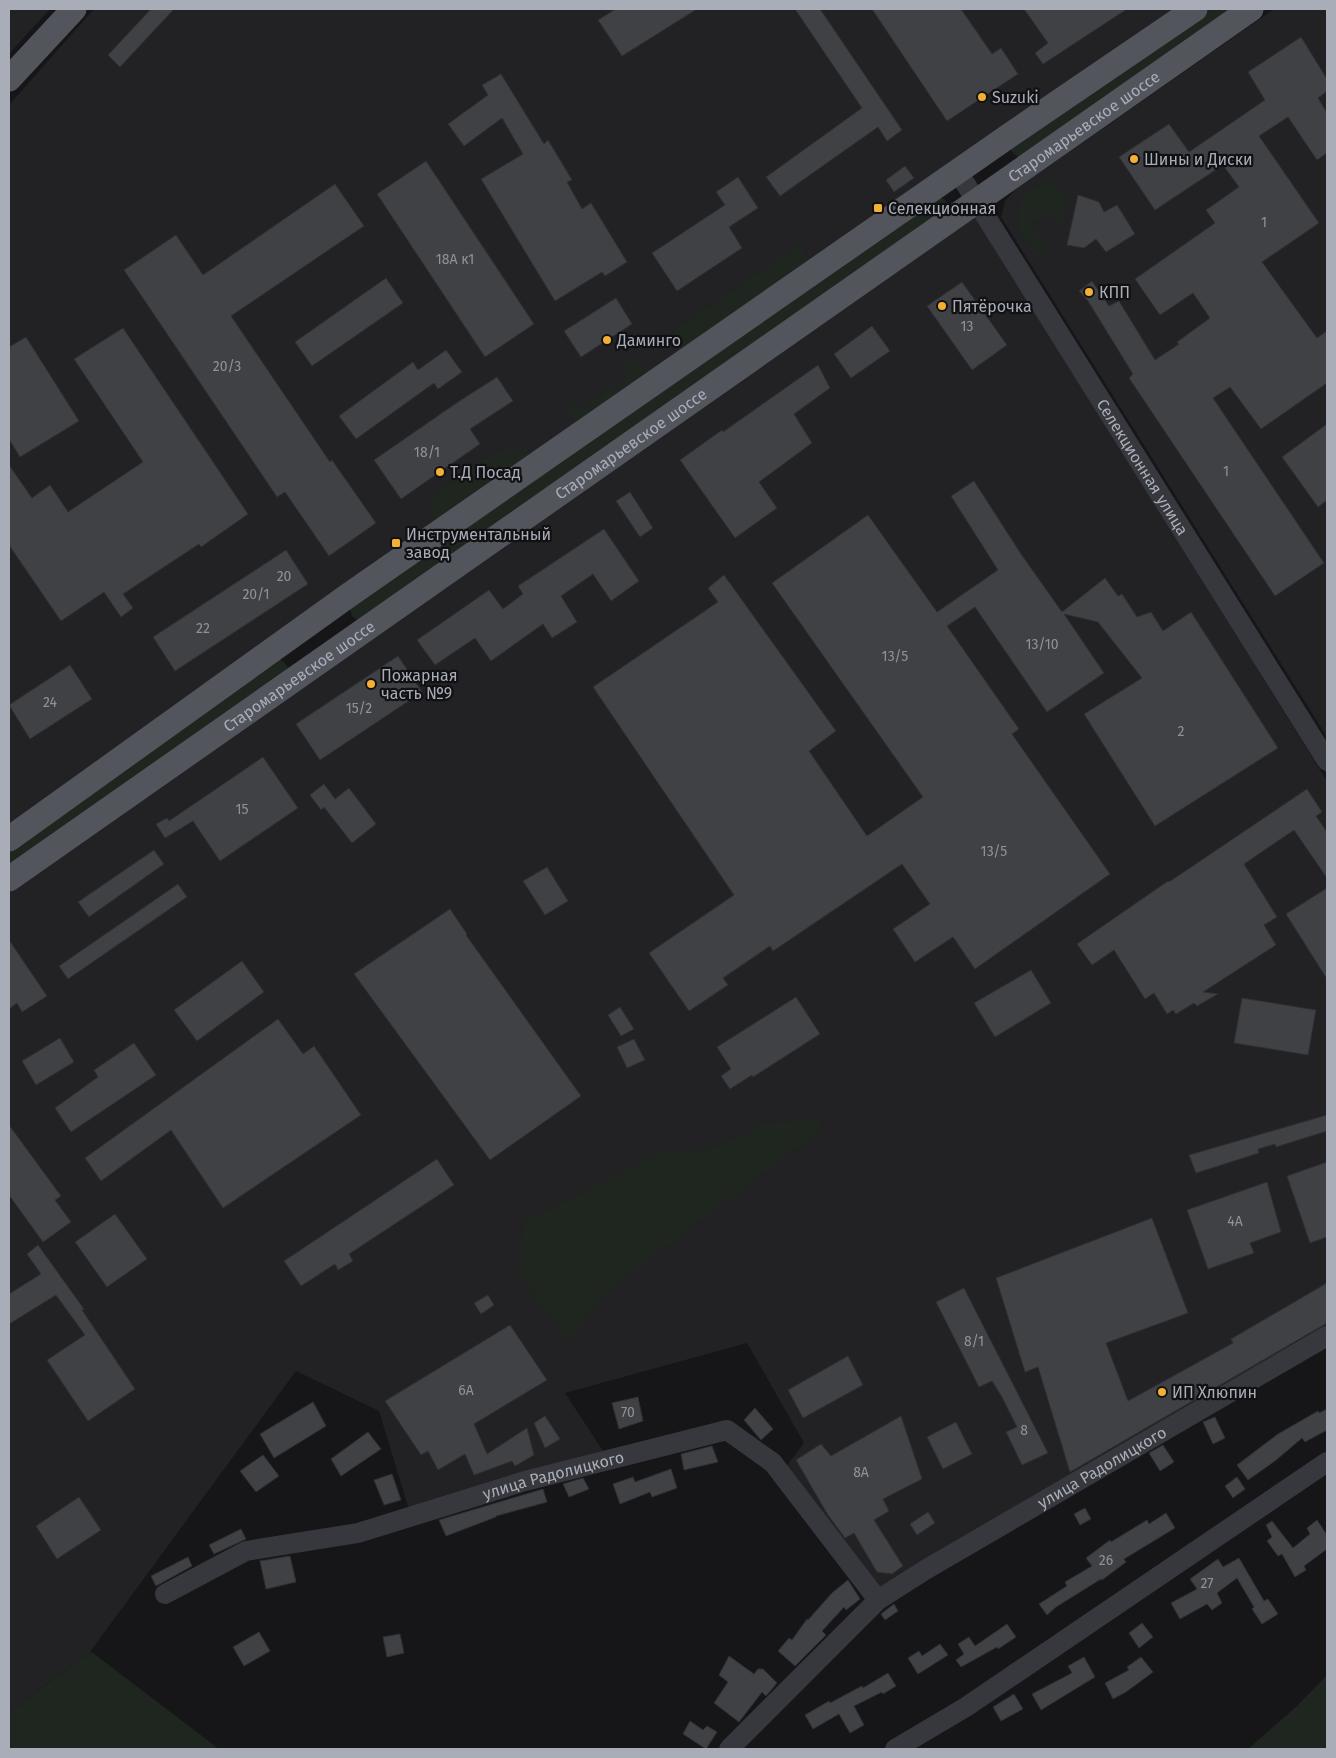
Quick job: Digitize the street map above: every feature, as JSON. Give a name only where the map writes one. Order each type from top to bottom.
[{"type":"main road","points":[[9,79],[74,9]]},
{"type":"main road","name":"Старомарьевское шоссе","points":[[9,839],[316,619],[1195,9]]},
{"type":"main road","name":"Старомарьевское шоссе","points":[[9,879],[1251,9]]},
{"type":"main road","points":[[316,619],[337,648]]},
{"type":"street","name":"Селекционная улица","points":[[958,172],[978,201],[1043,309],[1327,761]]},
{"type":"street","name":"улица Радолицкого","points":[[729,1749],[878,1600],[925,1570],[1327,1336]]},
{"type":"street","name":"улица Радолицкого","points":[[165,1594],[246,1551],[358,1533],[525,1481],[727,1430],[773,1463],[878,1600]]},
{"type":"street","points":[[895,1749],[966,1707],[1327,1462]]},
{"type":"shaded area","points":[[9,9],[50,9],[9,54]]},
{"type":"shaded area","points":[[94,9],[1180,9],[9,828],[9,105]]},
{"type":"shaded area","points":[[1211,9],[1234,9],[1019,158],[1011,151],[1011,147]]},
{"type":"shaded area","points":[[1274,9],[1327,9],[1327,737],[1001,217],[1005,201],[1015,190]]},
{"type":"shaded area","points":[[1049,180],[1066,195],[1061,229],[1048,212],[1029,224],[1047,250],[1037,256],[1018,227],[1017,218],[1021,202],[1026,194]]},
{"type":"shaded area","points":[[940,197],[948,204],[948,208],[358,620],[352,616],[350,609]]},
{"type":"shaded area","points":[[974,213],[1327,781],[1327,1328],[878,1594],[785,1468],[804,1443],[747,1343],[565,1393],[607,1457],[410,1513],[379,1411],[296,1371],[90,1652],[9,1712],[9,888]]},
{"type":"shaded area","points":[[800,244],[808,260],[806,268],[689,349],[683,346],[672,332]]},
{"type":"shaded area","points":[[632,359],[635,359],[648,369],[649,374],[580,421],[574,418],[570,413],[570,405],[574,404],[579,410],[628,376],[623,368]]},
{"type":"shaded area","points":[[512,448],[526,450],[531,456],[437,523],[432,517],[432,496],[481,461]]},
{"type":"shaded area","points":[[278,659],[283,661],[288,667],[287,671],[9,868],[9,849]]},
{"type":"shaded area","points":[[819,1119],[820,1131],[603,1294],[569,1342],[518,1274],[525,1221],[662,1152],[710,1149],[745,1135],[756,1125]]},
{"type":"shaded area","points":[[90,1652],[219,1749],[9,1749],[9,1712]]},
{"type":"shaded area","points":[[1327,1675],[1327,1749],[1248,1749],[1297,1706]]},
{"type":"building","points":[[151,9],[174,9],[120,67],[108,55]]},
{"type":"building","points":[[616,9],[697,9],[622,56],[598,20]]},
{"type":"building","points":[[795,9],[820,9],[902,130],[887,141],[878,127],[780,196],[766,177],[862,108]]},
{"type":"building","points":[[872,9],[961,9],[992,54],[1001,48],[1018,74],[947,121]]},
{"type":"building","points":[[1024,9],[1127,9],[1043,64],[1035,53],[1048,43]]},
{"type":"building","points":[[1301,37],[1327,79],[1327,91],[1318,98],[1327,113],[1327,153],[1317,160],[1288,117],[1259,136],[1319,223],[1262,262],[1317,338],[1327,331],[1327,383],[1261,429],[1230,387],[1213,398],[1324,563],[1275,596],[1129,378],[1133,374],[1088,301],[1079,291],[1092,281],[1109,306],[1119,301],[1155,360],[1179,344],[1177,342],[1210,318],[1193,293],[1160,315],[1135,279],[1215,223],[1206,210],[1239,187],[1223,165],[1155,210],[1119,157],[1169,124],[1189,152],[1265,100],[1248,72]]},
{"type":"building","points":[[501,74],[544,144],[548,140],[572,180],[567,182],[582,209],[591,203],[627,262],[605,276],[602,272],[555,301],[481,179],[523,154],[502,118],[464,146],[448,124],[488,95],[482,85]]},
{"type":"building","points":[[426,161],[534,324],[485,357],[377,194]]},
{"type":"building","points":[[905,166],[914,178],[894,192],[886,180]]},
{"type":"building","points":[[738,177],[758,208],[729,227],[742,248],[677,291],[652,253],[725,205],[716,192]]},
{"type":"building","points":[[335,184],[364,226],[231,316],[330,462],[332,460],[376,523],[329,556],[285,492],[277,497],[124,270],[176,235],[203,275]]},
{"type":"building","points":[[1078,195],[1099,202],[1104,212],[1117,205],[1135,234],[1106,252],[1096,239],[1084,248],[1067,245]]},
{"type":"building","points":[[386,278],[403,303],[312,366],[295,342]]},
{"type":"building","points":[[962,282],[1007,345],[972,370],[927,306]]},
{"type":"building","points":[[616,298],[632,324],[581,357],[564,331]]},
{"type":"building","points":[[872,326],[890,351],[851,378],[834,354]]},
{"type":"building","points":[[123,328],[248,514],[201,547],[199,544],[123,594],[133,608],[121,617],[104,592],[61,621],[9,545],[9,465],[32,498],[50,485],[68,512],[143,462],[74,359]]},
{"type":"building","points":[[26,337],[79,421],[20,457],[9,439],[9,347]]},
{"type":"building","points":[[446,350],[462,372],[438,389],[434,383],[356,439],[339,416],[413,362],[418,370]]},
{"type":"building","points":[[818,365],[830,388],[794,414],[812,443],[759,482],[777,508],[735,538],[680,460]]},
{"type":"building","points":[[497,377],[513,401],[470,429],[480,444],[401,499],[374,460]]},
{"type":"building","points":[[1327,424],[1327,500],[1318,507],[1282,457]]},
{"type":"building","points":[[974,481],[1021,554],[1062,612],[1105,578],[1118,596],[1122,594],[1137,617],[1151,612],[1163,631],[1191,612],[1278,748],[1155,826],[1084,714],[1142,678],[1098,622],[1064,614],[1104,673],[1047,712],[975,607],[947,626],[1019,729],[1012,734],[1110,874],[975,969],[953,937],[915,962],[893,929],[930,904],[902,864],[773,951],[770,946],[723,978],[728,985],[689,1011],[649,953],[734,895],[593,687],[718,602],[708,588],[724,575],[836,731],[809,751],[867,836],[923,797],[772,583],[868,515],[937,612],[998,570],[951,496]]},
{"type":"building","points":[[630,492],[653,528],[640,537],[616,501]]},
{"type":"building","points":[[604,529],[639,581],[611,601],[593,574],[561,596],[577,622],[552,638],[543,624],[491,661],[475,638],[435,665],[417,640],[489,590],[503,609],[523,594],[518,586]]},
{"type":"building","points":[[286,550],[308,584],[175,671],[153,637]]},
{"type":"building","points":[[398,656],[422,692],[320,760],[296,724]]},
{"type":"building","points":[[70,665],[92,699],[30,739],[9,705]]},
{"type":"building","points":[[263,757],[298,808],[220,861],[193,821],[165,838],[156,824],[167,818],[169,821]]},
{"type":"building","points":[[324,784],[335,799],[349,788],[376,824],[352,843],[324,807],[321,810],[310,795]]},
{"type":"building","points":[[1307,789],[1322,812],[1316,816],[1327,832],[1327,878],[1294,830],[1244,864],[1277,917],[1264,925],[1276,945],[1203,992],[1218,994],[1197,1006],[1194,1003],[1176,1014],[1173,1010],[1167,1014],[1154,993],[1145,999],[1114,950],[1092,965],[1077,944]]},
{"type":"building","points":[[154,850],[164,864],[89,917],[78,902]]},
{"type":"building","points":[[547,867],[568,901],[545,915],[523,881]]},
{"type":"building","points":[[178,884],[187,897],[68,979],[59,966]]},
{"type":"building","points":[[1327,888],[1327,979],[1286,914]]},
{"type":"building","points":[[450,909],[466,935],[581,1096],[490,1160],[354,974]]},
{"type":"building","points":[[9,940],[47,996],[22,1012],[17,1003],[9,1009]]},
{"type":"building","points":[[242,961],[264,992],[197,1041],[174,1010]]},
{"type":"building","points":[[1031,970],[1051,1003],[995,1037],[974,1003]]},
{"type":"building","points":[[796,997],[820,1034],[753,1077],[752,1075],[730,1089],[721,1076],[731,1069],[717,1047]]},
{"type":"building","points":[[1242,998],[1316,1010],[1308,1055],[1234,1043]]},
{"type":"building","points":[[620,1007],[634,1029],[621,1036],[608,1015]]},
{"type":"building","points":[[278,1019],[303,1054],[314,1046],[361,1115],[223,1208],[171,1130],[101,1181],[85,1158]]},
{"type":"building","points":[[60,1038],[74,1062],[36,1085],[22,1061]]},
{"type":"building","points":[[634,1039],[645,1060],[627,1068],[617,1047]]},
{"type":"building","points":[[134,1043],[156,1075],[71,1132],[55,1108],[98,1077],[94,1070]]},
{"type":"building","points":[[1327,1115],[1327,1131],[1276,1147],[1275,1144],[1258,1149],[1259,1153],[1196,1173],[1189,1155]]},
{"type":"building","points":[[9,1125],[61,1196],[55,1200],[71,1222],[43,1242],[9,1195]]},
{"type":"building","points":[[437,1159],[454,1185],[349,1254],[353,1261],[338,1270],[335,1264],[301,1286],[284,1261]]},
{"type":"building","points":[[1327,1162],[1327,1237],[1310,1243],[1287,1176]]},
{"type":"building","points":[[1267,1182],[1281,1232],[1250,1243],[1254,1253],[1208,1269],[1187,1210]]},
{"type":"building","points":[[115,1214],[147,1259],[107,1287],[75,1242]]},
{"type":"building","points":[[1152,1218],[1188,1313],[1106,1343],[1128,1401],[1233,1343],[1231,1339],[1327,1283],[1327,1323],[1070,1472],[1038,1367],[1025,1372],[996,1278]]},
{"type":"building","points":[[38,1245],[84,1309],[82,1310],[135,1389],[88,1421],[47,1360],[85,1335],[56,1295],[9,1324],[9,1294],[41,1274],[27,1254]]},
{"type":"building","points":[[964,1288],[1048,1453],[1022,1465],[1006,1432],[1017,1427],[1002,1397],[992,1381],[979,1387],[936,1302]]},
{"type":"building","points":[[488,1295],[494,1305],[481,1314],[474,1303]]},
{"type":"building","points":[[510,1325],[547,1380],[474,1424],[487,1454],[527,1428],[534,1455],[515,1466],[512,1461],[474,1475],[465,1454],[438,1470],[428,1451],[421,1455],[385,1401]]},
{"type":"building","points":[[848,1356],[863,1385],[803,1418],[788,1390]]},
{"type":"building","points":[[638,1397],[643,1421],[619,1429],[612,1403]]},
{"type":"building","points":[[313,1402],[326,1426],[274,1458],[260,1434]]},
{"type":"building","points":[[755,1408],[773,1429],[761,1440],[744,1420]]},
{"type":"building","points":[[1327,1409],[1327,1430],[1305,1442],[1302,1438],[1275,1461],[1248,1480],[1237,1465],[1278,1434],[1318,1411],[1319,1413]]},
{"type":"building","points":[[545,1416],[560,1439],[545,1448],[534,1423]]},
{"type":"building","points":[[901,1416],[922,1479],[883,1499],[889,1511],[874,1520],[903,1566],[892,1574],[877,1572],[854,1533],[845,1538],[828,1515],[796,1460],[821,1444],[831,1456]]},
{"type":"building","points":[[1215,1417],[1225,1438],[1213,1444],[1203,1422]]},
{"type":"building","points":[[956,1422],[972,1454],[943,1469],[927,1437]]},
{"type":"building","points":[[368,1432],[381,1449],[341,1476],[331,1459]]},
{"type":"building","points":[[1163,1445],[1174,1462],[1160,1471],[1149,1453]]},
{"type":"building","points":[[712,1446],[718,1462],[684,1470],[681,1454]]},
{"type":"building","points":[[263,1455],[279,1476],[256,1492],[240,1471]]},
{"type":"building","points":[[671,1469],[677,1488],[652,1497],[650,1492],[620,1504],[613,1484],[633,1477],[635,1482]]},
{"type":"building","points":[[392,1474],[401,1500],[384,1505],[374,1480]]},
{"type":"building","points":[[1237,1477],[1245,1489],[1233,1498],[1225,1486]]},
{"type":"building","points":[[583,1478],[589,1489],[569,1497],[563,1484]]},
{"type":"building","points":[[543,1489],[547,1502],[496,1516],[446,1536],[439,1520]]},
{"type":"building","points":[[79,1497],[101,1530],[57,1559],[36,1526]]},
{"type":"building","points":[[1085,1508],[1091,1519],[1080,1525],[1074,1514]]},
{"type":"building","points":[[928,1512],[935,1523],[917,1535],[910,1524]]},
{"type":"building","points":[[1166,1513],[1175,1528],[1124,1559],[1126,1562],[1102,1580],[1056,1607],[1047,1615],[1039,1604],[1067,1586],[1065,1582],[1092,1566],[1086,1558],[1110,1540],[1111,1542],[1147,1520],[1149,1524]]},
{"type":"building","points":[[1317,1520],[1327,1535],[1327,1549],[1304,1566],[1306,1570],[1295,1577],[1282,1554],[1278,1556],[1267,1541],[1272,1537],[1266,1525],[1272,1521],[1293,1548],[1310,1534],[1307,1528]]},
{"type":"building","points":[[241,1529],[246,1539],[214,1554],[209,1545]]},
{"type":"building","points":[[290,1556],[296,1582],[266,1589],[260,1561]]},
{"type":"building","points":[[188,1557],[192,1566],[156,1586],[151,1576]]},
{"type":"building","points":[[1239,1558],[1264,1601],[1268,1599],[1278,1614],[1262,1624],[1252,1609],[1254,1607],[1237,1578],[1217,1593],[1222,1603],[1212,1610],[1207,1604],[1180,1619],[1171,1603],[1197,1589],[1190,1579],[1218,1559],[1223,1567]]},
{"type":"building","points":[[848,1580],[860,1599],[846,1610],[844,1607],[822,1631],[826,1635],[795,1666],[778,1651],[789,1638],[792,1640],[807,1619],[832,1593]]},
{"type":"building","points":[[894,1604],[898,1611],[885,1620],[881,1614]]},
{"type":"building","points":[[1142,1623],[1153,1637],[1139,1648],[1129,1633]]},
{"type":"building","points":[[1007,1624],[1016,1637],[998,1649],[997,1647],[961,1667],[956,1660],[964,1654],[958,1644],[969,1637],[975,1646]]},
{"type":"building","points":[[259,1632],[270,1651],[244,1666],[233,1647]]},
{"type":"building","points":[[400,1634],[404,1653],[387,1657],[383,1637]]},
{"type":"building","points":[[940,1644],[948,1655],[918,1674],[908,1658],[919,1651],[922,1656]]},
{"type":"building","points":[[729,1656],[754,1674],[758,1669],[763,1669],[777,1683],[766,1696],[762,1692],[739,1722],[714,1703],[728,1682],[719,1675]]},
{"type":"building","points":[[1084,1657],[1095,1677],[1041,1710],[1032,1694],[1072,1673],[1068,1666]]},
{"type":"building","points":[[1141,1657],[1153,1672],[1113,1699],[1105,1683],[1129,1670],[1127,1667]]},
{"type":"building","points":[[888,1673],[896,1686],[883,1694],[882,1692],[854,1706],[864,1725],[850,1733],[839,1714],[813,1729],[805,1715],[829,1701],[830,1703],[862,1686],[863,1688]]},
{"type":"building","points":[[1014,1694],[1023,1709],[1001,1721],[993,1707]]},
{"type":"building","points":[[690,1721],[703,1730],[707,1726],[717,1732],[706,1749],[683,1734]]},
{"type":"place","name":"Suzuki","points":[[982,97]]},
{"type":"place","name":"Шины и Диски","points":[[1134,159]]},
{"type":"place","name":"Селекционная","points":[[878,208]]},
{"type":"place","name":"КПП","points":[[1089,292]]},
{"type":"place","name":"Пятёрочка","points":[[942,306]]},
{"type":"place","name":"Даминго","points":[[607,340]]},
{"type":"place","name":"Т.Д Посад","points":[[440,472]]},
{"type":"place","name":"Инструментальный завод","points":[[396,543]]},
{"type":"place","name":"Пожарная часть №9","points":[[371,684]]},
{"type":"place","name":"ИП Хлюпин","points":[[1162,1392]]}]
